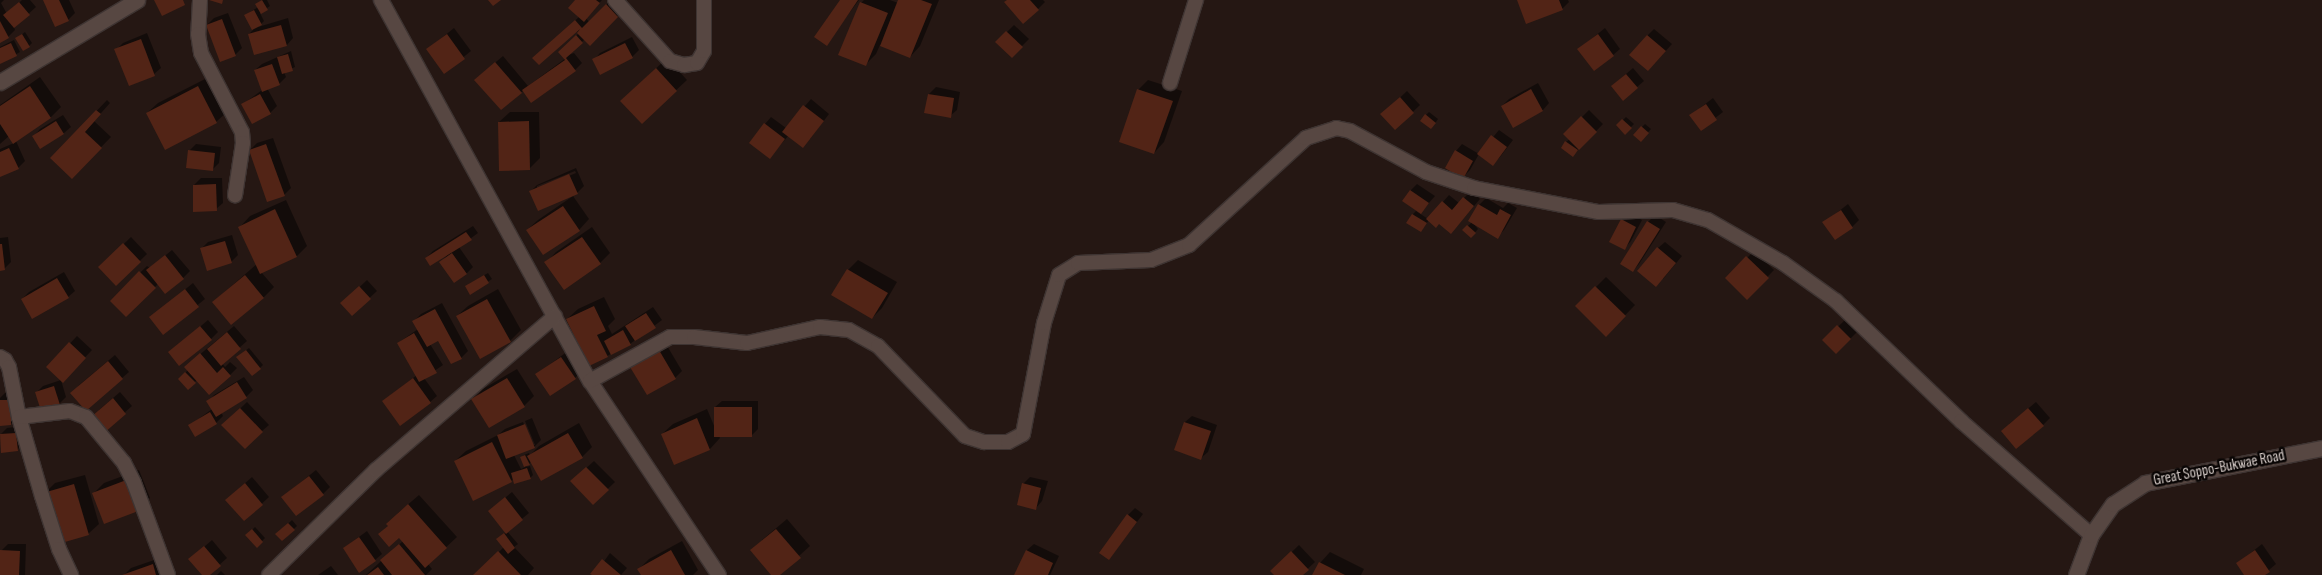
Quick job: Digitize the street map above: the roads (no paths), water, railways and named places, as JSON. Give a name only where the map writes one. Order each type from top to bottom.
[{"type":"street","points":[[0,82],[138,0]]},
{"type":"street","points":[[200,0],[198,34],[201,53],[242,132],[243,143],[235,195]]},
{"type":"street","points":[[380,0],[590,381],[719,575]]},
{"type":"street","points":[[615,0],[670,61],[684,65],[697,63],[704,51],[704,0]]},
{"type":"street","points":[[1170,83],[1196,0]]},
{"type":"street","points":[[590,381],[670,337],[694,337],[747,343],[820,326],[849,330],[878,346],[965,436],[984,442],[1008,442],[1023,434],[1044,323],[1059,275],[1078,263],[1151,260],[1189,245],[1306,138],[1336,128],[1350,131],[1426,172],[1474,188],[1599,212],[1673,210],[1708,220],[1783,263],[1836,302],[1962,421],[2091,535]]},
{"type":"street","points":[[270,575],[376,470],[555,316]]},
{"type":"street","points":[[0,357],[5,360],[9,367],[19,417],[59,550],[71,575]]},
{"type":"street","points":[[19,417],[70,411],[86,417],[124,463],[134,483],[168,575]]},
{"type":"street","name":"Great Soppo-Bukwae Road","points":[[2076,575],[2091,535],[2113,504],[2145,483],[2322,448]]}]
